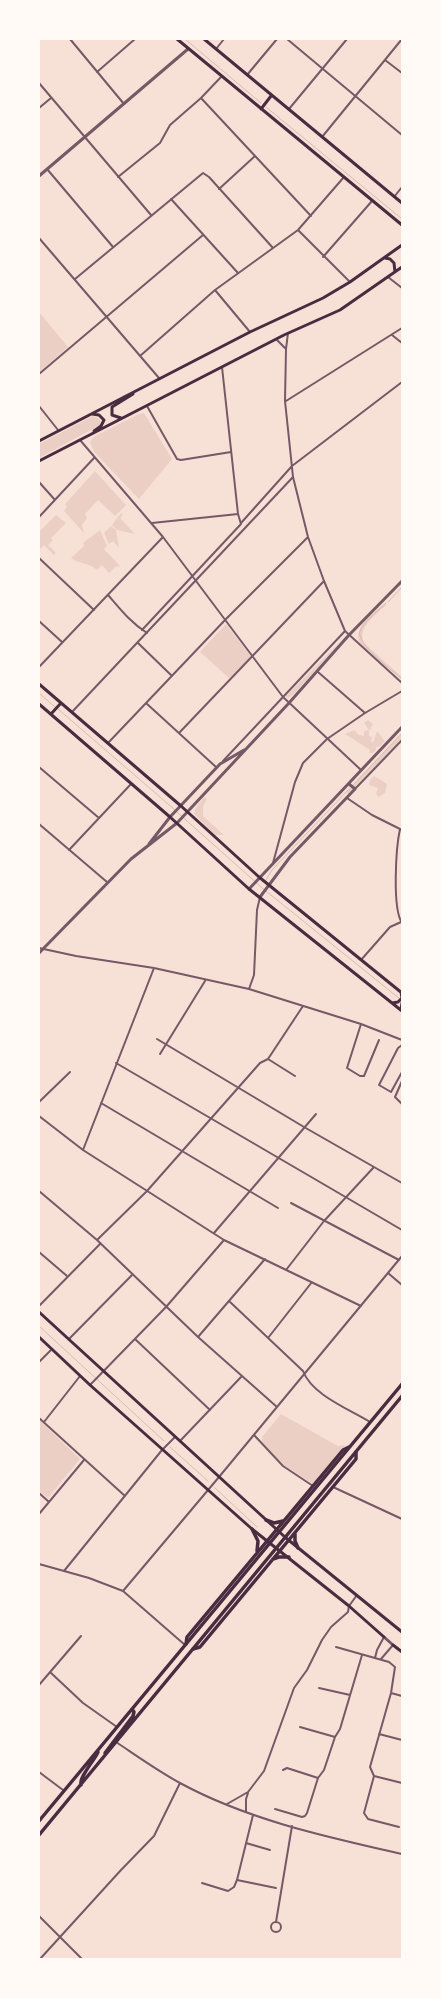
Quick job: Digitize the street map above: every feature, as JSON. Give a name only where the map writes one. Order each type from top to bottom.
[{"type":"main road","points":[[177,39],[221,77],[402,225]]},
{"type":"main road","points":[[204,39],[402,203]]},
{"type":"main road","points":[[261,109],[271,96]]},
{"type":"main road","points":[[39,441],[250,332],[323,298],[350,282],[402,245]]},
{"type":"main road","points":[[384,258],[390,259],[394,264],[395,272]]},
{"type":"main road","points":[[39,461],[276,339],[340,310],[402,267]]},
{"type":"main road","points":[[122,418],[116,418],[112,415],[112,407],[139,389]]},
{"type":"main road","points":[[88,436],[101,426],[104,420],[99,415],[91,414]]},
{"type":"main road","points":[[39,684],[59,704],[72,712],[187,813],[258,879],[402,992],[402,998],[398,1002],[392,1003]]},
{"type":"main road","points":[[51,714],[59,704]]},
{"type":"main road","points":[[40,706],[131,784],[171,816],[250,887],[402,1011]]},
{"type":"main road","points":[[402,1003],[402,1011]]},
{"type":"main road","points":[[39,1312],[288,1540],[402,1632]]},
{"type":"main road","points":[[39,1337],[90,1385],[252,1530],[266,1542],[289,1557],[350,1606],[384,1638]]},
{"type":"main road","points":[[39,1821],[402,1384]]},
{"type":"main road","points":[[39,1835],[402,1396]]},
{"type":"main road","points":[[186,1644],[187,1637],[256,1554],[343,1450],[350,1447]]},
{"type":"main road","points":[[193,1649],[200,1646],[356,1459],[356,1452]]},
{"type":"main road","points":[[266,1520],[274,1523],[286,1519]]},
{"type":"main road","points":[[280,1526],[282,1533],[285,1535],[293,1535]]},
{"type":"main road","points":[[252,1530],[258,1541],[256,1554]]},
{"type":"main road","points":[[296,1531],[294,1541],[298,1548]]},
{"type":"main road","points":[[263,1546],[270,1546],[276,1555]]},
{"type":"main road","points":[[272,1560],[279,1557],[289,1557]]},
{"type":"main road","points":[[393,1645],[402,1652]]},
{"type":"main road","points":[[102,1759],[108,1747],[133,1716],[134,1712],[132,1709]]},
{"type":"main road","points":[[81,1785],[81,1777],[94,1761],[100,1747]]},
{"type":"street","points":[[70,39],[124,104]]},
{"type":"street","points":[[97,72],[135,39]]},
{"type":"street","points":[[216,49],[224,39]]},
{"type":"street","points":[[247,75],[277,39]]},
{"type":"street","points":[[287,39],[402,135]]},
{"type":"street","points":[[288,109],[347,39]]},
{"type":"street","points":[[322,137],[402,39]]},
{"type":"street","points":[[39,176],[86,138],[188,49]]},
{"type":"street","points":[[385,60],[402,73]]},
{"type":"street","points":[[118,177],[160,143],[170,125],[201,98],[221,77]]},
{"type":"street","points":[[39,83],[151,215]]},
{"type":"street","points":[[39,108],[52,98]]},
{"type":"street","points":[[201,98],[311,216]]},
{"type":"street","points":[[219,189],[254,156]]},
{"type":"street","points":[[47,169],[113,247]]},
{"type":"street","points":[[74,279],[200,174],[205,173],[273,248]]},
{"type":"street","points":[[140,356],[215,290],[298,230],[344,177]]},
{"type":"street","points":[[394,197],[402,187]]},
{"type":"street","points":[[171,198],[238,273]]},
{"type":"street","points":[[323,257],[373,200]]},
{"type":"street","points":[[298,230],[323,257],[350,282]]},
{"type":"street","points":[[39,374],[203,235]]},
{"type":"street","points":[[39,238],[159,378]]},
{"type":"street","points":[[388,276],[402,288]]},
{"type":"street","points":[[215,290],[250,332]]},
{"type":"street","points":[[285,401],[402,328]]},
{"type":"street","points":[[288,333],[286,349],[285,401],[293,477],[308,537],[324,581],[345,631],[402,683]]},
{"type":"street","points":[[392,334],[402,343]]},
{"type":"street","points":[[276,339],[286,349]]},
{"type":"street","points":[[222,367],[238,514],[241,524]]},
{"type":"street","points":[[142,630],[241,524],[292,466],[402,382]]},
{"type":"street","points":[[39,406],[58,431]]},
{"type":"street","points":[[147,406],[177,459],[182,460],[231,452]]},
{"type":"street","points":[[80,440],[94,458],[164,537],[283,697],[361,770]]},
{"type":"street","points":[[39,517],[94,458]]},
{"type":"street","points":[[72,712],[293,477]]},
{"type":"street","points":[[39,482],[55,500]]},
{"type":"street","points":[[152,523],[238,514]]},
{"type":"street","points":[[39,667],[164,537]]},
{"type":"street","points":[[108,743],[226,619],[308,537]]},
{"type":"street","points":[[39,558],[94,610]]},
{"type":"street","points":[[179,733],[324,581]]},
{"type":"street","points":[[39,953],[41,948],[131,859],[187,813],[289,704],[349,635],[402,582]]},
{"type":"street","points":[[108,595],[127,618],[147,633]]},
{"type":"street","points":[[39,621],[62,642]]},
{"type":"street","points":[[145,849],[171,816],[345,631]]},
{"type":"street","points":[[138,643],[172,676]]},
{"type":"street","points":[[318,672],[365,713]]},
{"type":"street","points":[[273,863],[299,770],[314,751],[328,739],[365,713],[402,691]]},
{"type":"street","points":[[146,703],[216,768]]},
{"type":"street","points":[[250,887],[402,727]]},
{"type":"street","points":[[249,989],[254,975],[257,910],[261,896],[290,857],[402,740]]},
{"type":"street","points":[[220,764],[248,748]]},
{"type":"street","points":[[39,766],[100,818]]},
{"type":"street","points":[[69,850],[131,784]]},
{"type":"street","points":[[348,784],[355,789]]},
{"type":"street","points":[[347,798],[372,815],[401,829],[396,845],[395,863],[401,922],[390,927],[361,960]]},
{"type":"street","points":[[39,824],[107,882]]},
{"type":"street","points":[[399,912],[402,908]]},
{"type":"street","points":[[41,948],[76,956],[154,968],[249,989],[360,1024],[402,1040]]},
{"type":"street","points":[[83,1150],[154,968]]},
{"type":"street","points":[[160,1054],[167,1045],[205,980]]},
{"type":"street","points":[[97,1240],[147,1190],[260,1064],[268,1059],[304,1006]]},
{"type":"street","points":[[360,1024],[347,1068],[360,1076],[364,1076],[379,1040]]},
{"type":"street","points":[[157,1039],[304,1127],[402,1183]]},
{"type":"street","points":[[402,1045],[398,1048],[379,1086],[391,1092],[402,1072]]},
{"type":"street","points":[[268,1059],[295,1076]]},
{"type":"street","points":[[116,1063],[402,1230]]},
{"type":"street","points":[[39,1102],[70,1072]]},
{"type":"street","points":[[402,1081],[395,1097],[402,1104]]},
{"type":"street","points":[[101,1103],[278,1208]]},
{"type":"street","points":[[213,1233],[316,1114]]},
{"type":"street","points":[[39,1116],[83,1150],[224,1240],[361,1306]]},
{"type":"street","points":[[286,1270],[324,1221],[374,1167]]},
{"type":"street","points":[[39,1191],[97,1240],[198,1337],[277,1408]]},
{"type":"street","points":[[291,1203],[399,1260]]},
{"type":"street","points":[[90,1385],[166,1307],[224,1240]]},
{"type":"street","points":[[39,1306],[100,1244]]},
{"type":"street","points":[[39,1252],[67,1276]]},
{"type":"street","points":[[123,1591],[219,1478],[402,1256]]},
{"type":"street","points":[[198,1337],[265,1259]]},
{"type":"street","points":[[388,1273],[402,1285]]},
{"type":"street","points":[[69,1339],[132,1275]]},
{"type":"street","points":[[268,1338],[312,1282]]},
{"type":"street","points":[[229,1301],[303,1370],[304,1375],[310,1383],[321,1393],[370,1422]]},
{"type":"street","points":[[135,1339],[210,1410]]},
{"type":"street","points":[[39,1362],[52,1349]]},
{"type":"street","points":[[44,1422],[81,1376]]},
{"type":"street","points":[[180,1441],[242,1376]]},
{"type":"street","points":[[39,1418],[125,1496]]},
{"type":"street","points":[[254,1435],[283,1466],[313,1486]]},
{"type":"street","points":[[64,1571],[162,1450],[175,1437]]},
{"type":"street","points":[[39,1514],[85,1459]]},
{"type":"street","points":[[333,1486],[402,1519]]},
{"type":"street","points":[[39,1493],[49,1502]]},
{"type":"street","points":[[39,1564],[123,1591],[186,1644]]},
{"type":"street","points":[[246,1812],[246,1799],[248,1792],[267,1765],[294,1688],[307,1670],[322,1640],[331,1627],[348,1612],[357,1595]]},
{"type":"street","points":[[39,1685],[81,1636]]},
{"type":"street","points":[[375,1658],[377,1650],[384,1638],[393,1645],[381,1659]]},
{"type":"street","points":[[336,1647],[381,1659],[391,1663],[395,1667],[391,1693],[370,1767],[374,1776],[364,1813],[365,1816],[399,1827]]},
{"type":"street","points":[[275,1809],[305,1816],[318,1778],[324,1770],[334,1737],[340,1729],[363,1655]]},
{"type":"street","points":[[50,1672],[83,1703],[117,1727]]},
{"type":"street","points":[[319,1688],[350,1695]]},
{"type":"street","points":[[391,1693],[402,1696]]},
{"type":"street","points":[[300,1726],[334,1737]]},
{"type":"street","points":[[379,1734],[402,1740]]},
{"type":"street","points":[[116,1742],[180,1783],[253,1815],[402,1854]]},
{"type":"street","points":[[283,1770],[287,1768],[318,1778]]},
{"type":"street","points":[[39,1772],[64,1791]]},
{"type":"street","points":[[374,1776],[402,1783]]},
{"type":"street","points":[[40,1959],[154,1836],[180,1783]]},
{"type":"street","points":[[227,1804],[248,1792]]},
{"type":"street","points":[[202,1883],[228,1891],[234,1887],[253,1815]]},
{"type":"street","points":[[276,1922],[280,1924],[281,1928],[277,1932],[272,1931],[271,1927],[272,1924],[276,1922],[292,1826]]},
{"type":"street","points":[[246,1843],[270,1850]]},
{"type":"street","points":[[237,1880],[276,1888]]},
{"type":"street","points":[[39,1916],[82,1959]]},
{"type":"shaded area","points":[[39,312],[68,347],[39,372]]},
{"type":"shaded area","points":[[144,413],[172,459],[139,499],[94,452],[90,442],[95,436],[139,414]]},
{"type":"shaded area","points":[[93,416],[100,419],[100,425],[39,458],[39,444]]},
{"type":"shaded area","points":[[95,471],[126,505],[115,516],[98,500],[85,514],[87,518],[82,525],[84,533],[64,511],[67,507],[65,504]]},
{"type":"shaded area","points":[[121,513],[123,515],[120,518],[135,534],[117,530],[112,525]]},
{"type":"shaded area","points":[[56,515],[66,523],[51,538],[53,540],[48,545],[56,553],[54,555],[44,545],[39,550],[39,532]]},
{"type":"shaded area","points":[[111,526],[116,530],[119,548],[113,541],[109,544],[104,533]]},
{"type":"shaded area","points":[[100,530],[107,546],[104,549],[120,566],[115,567],[109,573],[102,565],[97,570],[71,558],[84,546],[83,543]]},
{"type":"shaded area","points":[[385,603],[386,605],[365,627],[363,632],[364,643],[402,677],[402,680],[360,643],[358,637],[361,626]]},
{"type":"shaded area","points":[[226,624],[251,657],[229,678],[200,652]]},
{"type":"shaded area","points":[[346,636],[295,693],[288,698],[286,696]]},
{"type":"shaded area","points":[[368,720],[373,724],[369,731],[369,736],[372,737],[371,743],[374,741],[377,731],[385,741],[380,746],[376,747],[376,750],[373,753],[369,753],[370,750],[345,734],[354,730],[359,735],[364,736],[364,731],[369,730],[364,723]]},
{"type":"shaded area","points":[[402,733],[402,738],[349,795],[346,792]]},
{"type":"shaded area","points":[[374,776],[387,784],[385,793],[379,797],[376,794],[378,788],[369,785],[370,780]]},
{"type":"shaded area","points":[[204,797],[207,799],[203,806],[203,816],[224,835],[215,835],[194,814],[195,809]]},
{"type":"shaded area","points":[[281,1414],[338,1446],[345,1445],[342,1451],[313,1484],[284,1465],[262,1442],[262,1437]]},
{"type":"shaded area","points":[[39,1420],[80,1459],[48,1498],[39,1491]]},
{"type":"waterway","points":[[185,39],[261,103]]},
{"type":"waterway","points":[[266,107],[402,219]]},
{"type":"waterway","points":[[388,602],[402,587]]},
{"type":"waterway","points":[[386,603],[364,624],[360,631],[360,636],[363,643],[369,650],[402,679]]},
{"type":"waterway","points":[[39,693],[55,707]]},
{"type":"waterway","points":[[58,709],[175,810]]},
{"type":"waterway","points":[[354,784],[402,733]]},
{"type":"waterway","points":[[266,880],[272,870],[349,789]]},
{"type":"waterway","points":[[177,812],[261,887],[400,999]]},
{"type":"waterway","points":[[39,1326],[164,1441]]},
{"type":"waterway","points":[[170,1447],[208,1481]]},
{"type":"waterway","points":[[215,1488],[257,1527]]}]
